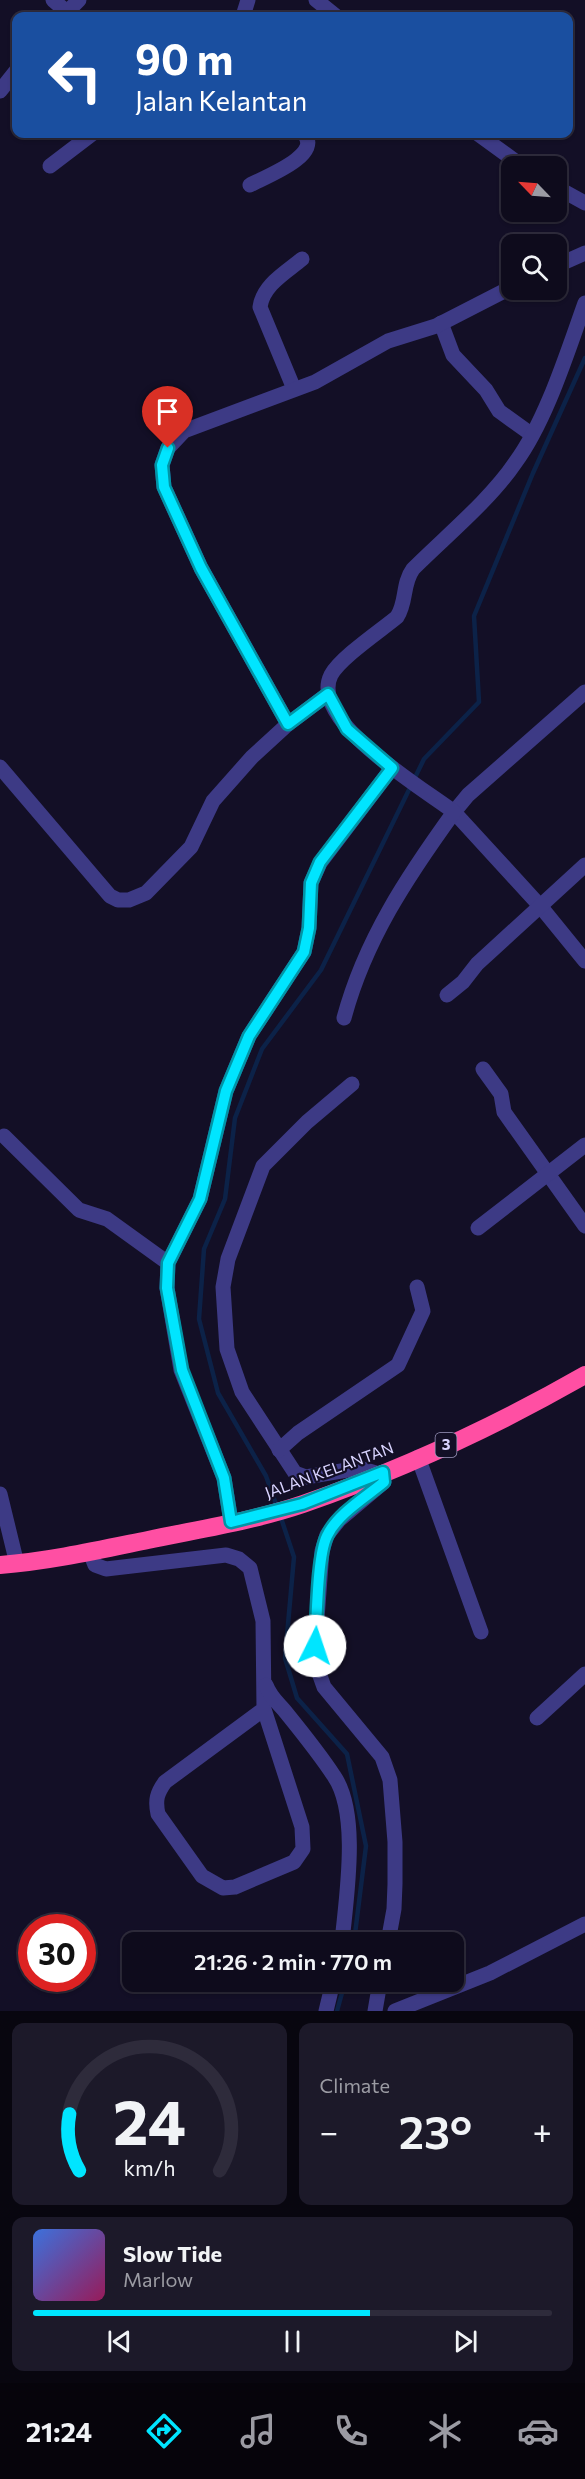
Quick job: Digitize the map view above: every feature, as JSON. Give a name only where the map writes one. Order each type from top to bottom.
[{"type":"highway","name":"JALAN KELANTAN","points":[[9,1565],[90,1552],[252,1518],[302,1504],[381,1473],[489,1426],[585,1375]]},
{"type":"street","points":[[53,0],[63,12]]},
{"type":"street","points":[[67,12],[79,0]]},
{"type":"street","points":[[0,91],[12,76]]},
{"type":"street","points":[[50,166],[87,138]]},
{"type":"street","points":[[250,185],[298,159],[305,153],[308,138]]},
{"type":"street","points":[[484,138],[508,156]]},
{"type":"street","points":[[567,193],[585,203]]},
{"type":"street","points":[[567,261],[585,253]]},
{"type":"street","points":[[294,389],[260,308],[261,296],[268,287],[302,259]]},
{"type":"street","points":[[288,724],[201,568],[164,487],[162,465],[168,448],[184,431],[315,382],[388,340],[441,323],[501,293]]},
{"type":"street","points":[[585,303],[555,384],[515,464],[413,569],[406,582],[402,610],[397,617],[339,664],[328,685],[330,699],[347,729],[397,772],[454,812],[541,907],[585,961]]},
{"type":"street","points":[[441,323],[453,355],[486,390],[499,411],[531,434]]},
{"type":"street","points":[[344,1018],[366,954],[398,894],[454,812],[468,795],[585,692]]},
{"type":"street","points":[[0,767],[110,896],[118,900],[129,900],[146,893],[191,848],[213,801],[252,757],[288,724],[330,699]]},
{"type":"street","points":[[231,1522],[224,1478],[182,1370],[167,1288],[168,1263],[200,1199],[226,1091],[249,1036],[304,952],[309,928],[311,883],[320,862],[397,772]]},
{"type":"street","points":[[447,994],[463,982],[477,964],[585,865]]},
{"type":"street","points":[[483,1069],[501,1094],[504,1112],[585,1226]]},
{"type":"street","points":[[352,1084],[307,1122],[263,1166],[228,1259],[223,1287],[226,1349],[242,1392],[296,1473],[306,1477],[359,1468],[381,1473],[384,1482],[339,1520],[327,1535],[322,1551],[315,1646],[319,1673],[324,1687],[382,1757],[390,1780],[395,1842],[395,1884],[390,1932]]},
{"type":"street","points":[[4,1136],[79,1210],[107,1219],[168,1263]]},
{"type":"street","points":[[477,1228],[548,1176],[585,1145]]},
{"type":"street","points":[[279,1450],[298,1433],[398,1365],[423,1311],[417,1287]]},
{"type":"street","points":[[418,1457],[481,1632]]},
{"type":"street","points":[[0,1494],[9,1565]]},
{"type":"street","points":[[90,1552],[95,1565],[106,1569],[226,1555],[239,1559],[250,1568],[263,1621],[264,1709],[302,1827],[303,1849],[294,1862],[235,1887],[223,1888],[202,1876],[158,1814],[156,1804],[158,1792],[165,1782],[264,1709]]},
{"type":"street","points":[[537,1718],[585,1674]]},
{"type":"street","points":[[264,1682],[271,1698],[283,1709],[339,1784],[347,1816],[349,1864],[343,1932]]},
{"type":"street","points":[[395,2011],[490,1973],[585,1924]]},
{"type":"street","points":[[326,2011],[331,1992]]},
{"type":"street","points":[[375,2011],[378,1992]]},
{"type":"waterway","points":[[277,1507],[266,1476],[218,1393],[199,1319],[204,1249],[225,1199],[235,1118],[262,1049],[321,970],[424,759],[479,702],[474,616],[533,473],[585,358]]},
{"type":"waterway","points":[[280,1515],[294,1557],[285,1658],[297,1698],[347,1754],[366,1846],[355,1932]]},
{"type":"waterway","points":[[337,2011],[342,1992]]},
{"type":"route","points":[[168,448],[162,465],[164,487],[201,568],[288,724],[328,694],[347,729],[392,768],[320,862],[311,883],[309,928],[304,952],[249,1036],[226,1091],[200,1199],[168,1263],[167,1288],[172,1326],[182,1370],[224,1478],[231,1522],[302,1504],[383,1472],[384,1482],[339,1520],[327,1535],[322,1551],[315,1646]]}]
